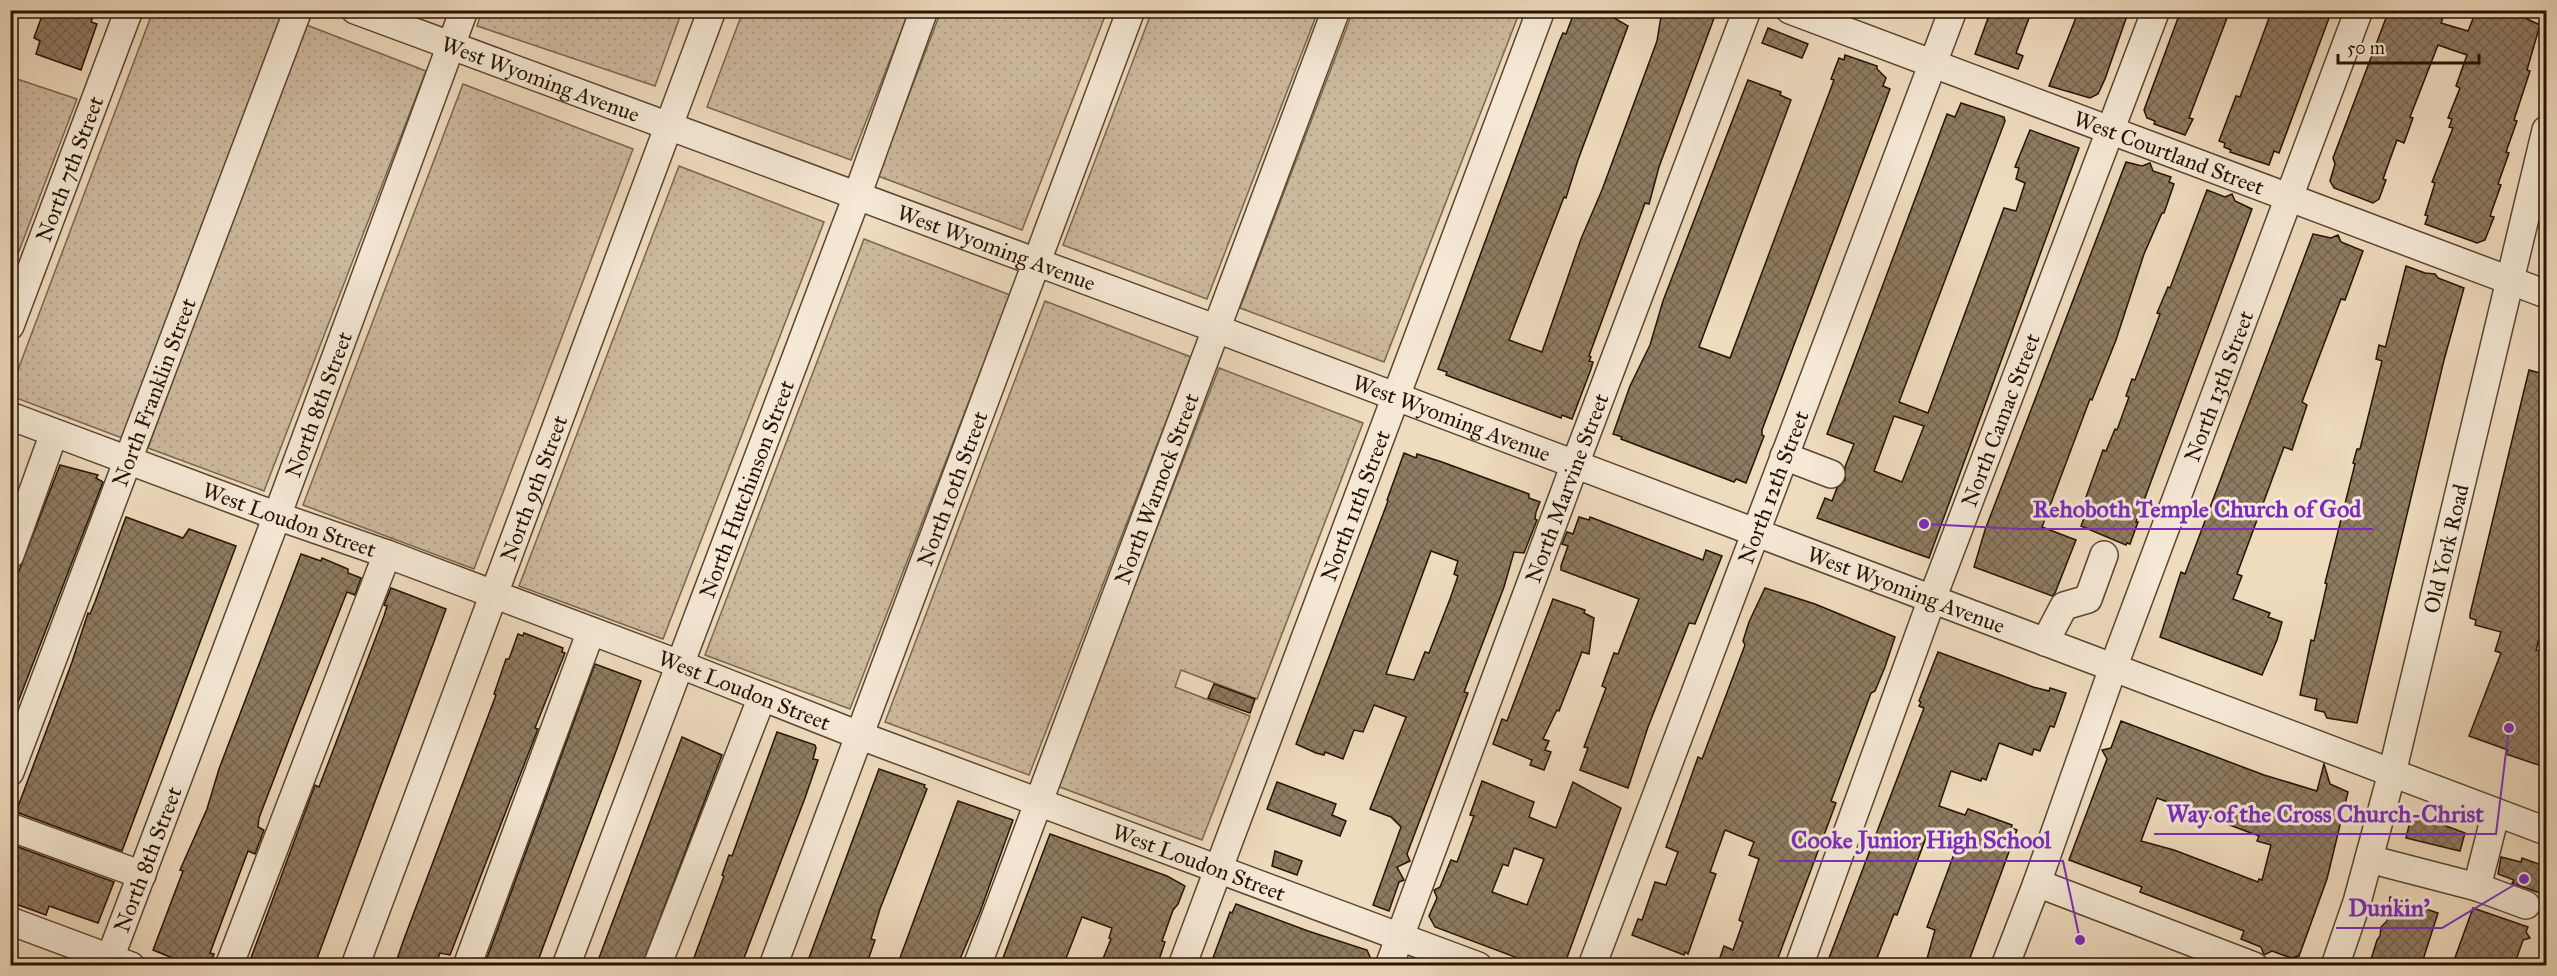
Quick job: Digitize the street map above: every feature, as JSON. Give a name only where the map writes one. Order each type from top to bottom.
[{"type":"street","name":"North 7th Street","points":[[10,326],[129,10]]},
{"type":"street","name":"North Franklin Street","points":[[10,772],[298,10]]},
{"type":"street","name":"West Wyoming Avenue","points":[[356,10],[1396,396],[2547,831]]},
{"type":"street","name":"North 8th Street","points":[[116,963],[142,875],[464,10]]},
{"type":"street","name":"North 9th Street","points":[[355,966],[712,10]]},
{"type":"street","name":"North Hutchinson Street","points":[[566,966],[857,196],[924,10]]},
{"type":"street","name":"North 10th Street","points":[[773,966],[1131,10]]},
{"type":"street","name":"North Warnock Street","points":[[977,966],[1336,10]]},
{"type":"street","name":"North 11th Street","points":[[1182,966],[1541,10]]},
{"type":"street","name":"North Marvine Street","points":[[1389,966],[1575,464],[1748,10]]},
{"type":"street","name":"West Courtland Street","points":[[1790,10],[2547,294]]},
{"type":"street","name":"North 12th Street","points":[[1592,966],[1953,10]]},
{"type":"street","name":"North Camac Street","points":[[1799,966],[1932,599],[2112,131],[2156,10]]},
{"type":"street","name":"North 13th Street","points":[[2005,966],[2037,884],[2113,668],[2359,10]]},
{"type":"street","name":"Old York Road","points":[[2335,966],[2357,903],[2392,773],[2547,130]]},
{"type":"street","name":"West Loudon Street","points":[[10,416],[277,516],[387,554],[679,664],[861,736],[1478,966]]},
{"type":"street","points":[[10,555],[54,433]]},
{"type":"street","points":[[1784,456],[1832,474]]},
{"type":"street","points":[[229,966],[387,554]]},
{"type":"street","points":[[2045,642],[2064,606],[2088,600],[2104,555]]},
{"type":"street","points":[[467,966],[591,631]]},
{"type":"street","points":[[657,966],[762,697]]},
{"type":"street","points":[[2477,887],[2496,812]]},
{"type":"street","points":[[10,827],[142,875]]},
{"type":"street","points":[[2369,859],[2477,887],[2526,905]]},
{"type":"street","points":[[2037,884],[2254,966]]},
{"type":"street","points":[[10,921],[116,963]]},
{"type":"shaded area","points":[[482,10],[682,11],[655,86],[477,26]]},
{"type":"shaded area","points":[[153,11],[262,11],[284,19],[122,438],[11,396],[10,391]]},
{"type":"shaded area","points":[[743,11],[909,11],[851,160],[707,107]]},
{"type":"shaded area","points":[[941,11],[1107,11],[1022,230],[878,176]]},
{"type":"shaded area","points":[[1152,11],[1318,11],[1207,299],[1063,245]]},
{"type":"shaded area","points":[[1353,11],[1520,11],[1384,362],[1240,308]]},
{"type":"shaded area","points":[[304,24],[426,71],[264,491],[148,448]]},
{"type":"shaded area","points":[[10,77],[77,99],[11,272]]},
{"type":"shaded area","points":[[463,84],[633,149],[474,569],[303,505]]},
{"type":"shaded area","points":[[679,166],[824,222],[663,639],[519,586]]},
{"type":"shaded area","points":[[864,239],[1010,295],[850,709],[705,655]]},
{"type":"shaded area","points":[[1045,301],[1191,357],[1029,775],[885,722]]},
{"type":"shaded area","points":[[1219,368],[1363,423],[1257,699],[1181,670],[1175,687],[1250,716],[1202,840],[1057,786]]},
{"type":"building","points":[[44,10],[95,10],[91,22],[97,24],[81,70],[36,54],[40,41],[34,38]]},
{"type":"building","points":[[1575,10],[1601,10],[1628,26],[1566,198],[1564,197],[1509,340],[1542,352],[1581,239],[1602,190],[1657,41],[1662,10],[1717,10],[1659,167],[1649,204],[1645,203],[1589,356],[1591,357],[1589,361],[1593,362],[1572,419],[1562,415],[1561,418],[1483,389],[1446,375],[1447,372],[1438,369],[1559,42],[1563,33],[1566,34]]},
{"type":"building","points":[[1991,10],[2032,10],[2016,53],[2023,56],[2018,69],[1975,54]]},
{"type":"building","points":[[2079,10],[2129,10],[2105,79],[2098,94],[2090,98],[2049,86]]},
{"type":"building","points":[[2181,10],[2230,10],[2189,118],[2193,119],[2185,135],[2154,124],[2155,121],[2147,118],[2144,110]]},
{"type":"building","points":[[2272,10],[2332,10],[2279,153],[2274,151],[2269,165],[2230,152],[2231,150],[2224,147],[2225,143],[2219,141],[2236,96],[2240,97]]},
{"type":"building","points":[[2389,10],[2446,10],[2441,23],[2468,31],[2475,14],[2478,16],[2480,10],[2508,10],[2540,25],[2527,70],[2530,71],[2514,120],[2517,121],[2506,152],[2509,153],[2498,184],[2501,185],[2490,216],[2494,217],[2485,240],[2477,243],[2425,224],[2428,216],[2425,215],[2435,183],[2432,182],[2453,128],[2449,127],[2452,119],[2448,118],[2460,88],[2456,86],[2467,55],[2438,45],[2410,117],[2413,118],[2404,143],[2397,140],[2383,179],[2386,180],[2379,199],[2373,203],[2334,188],[2330,181],[2335,164],[2333,158]]},
{"type":"building","points":[[1768,28],[1808,44],[1802,58],[1762,43]]},
{"type":"building","points":[[1845,55],[1877,66],[1886,78],[1883,86],[1890,89],[1762,430],[1764,436],[1746,483],[1736,479],[1734,482],[1621,439],[1622,437],[1613,434],[1630,386],[1650,345],[1663,301],[1748,80],[1781,92],[1780,95],[1791,100],[1699,347],[1730,358],[1834,80],[1831,79],[1839,58],[1844,60]]},
{"type":"building","points":[[1961,103],[2004,117],[2005,121],[1899,402],[1928,413],[2004,208],[2016,211],[2025,183],[2016,179],[2019,168],[2015,167],[2030,130],[2079,148],[1929,558],[1817,518],[1825,498],[1832,501],[1837,488],[1845,480],[1845,467],[1854,444],[1827,434],[1947,114],[1955,117]],"holes":[[[1894,416],[1924,426],[1902,482],[1874,471]]]},
{"type":"building","points":[[2126,162],[2142,166],[2150,163],[2153,171],[2171,177],[2169,182],[2174,184],[2164,213],[2144,254],[2116,340],[2092,400],[2090,399],[2042,527],[2076,540],[2052,596],[1974,567],[1985,530]]},
{"type":"building","points":[[2207,190],[2225,197],[2232,194],[2235,201],[2252,209],[2136,522],[2138,522],[2130,544],[2126,545],[2081,526],[2087,510],[2082,508],[2103,450],[2106,451],[2115,429],[2117,430],[2129,397],[2126,396],[2132,379],[2135,380],[2160,314],[2157,313],[2168,287],[2170,288]]},
{"type":"building","points":[[2313,234],[2331,238],[2338,235],[2341,242],[2363,251],[2345,300],[2341,299],[2302,402],[2307,405],[2292,450],[2284,447],[2237,574],[2242,576],[2233,599],[2270,613],[2268,617],[2282,622],[2262,675],[2160,637],[2181,572],[2185,574]]},
{"type":"building","points":[[2406,266],[2435,274],[2438,278],[2464,288],[2444,360],[2357,723],[2327,718],[2324,712],[2315,710],[2317,699],[2300,695],[2311,640],[2314,641],[2327,584],[2325,583],[2355,464],[2353,463],[2357,449],[2360,449],[2382,361],[2376,359],[2379,345],[2385,347],[2386,345]]},
{"type":"building","points":[[2529,370],[2547,375],[2547,610],[2536,650],[2544,652],[2541,660],[2547,662],[2547,768],[2506,754],[2508,750],[2469,736],[2501,653],[2495,651],[2501,632],[2475,625],[2476,620],[2470,618],[2470,614]]},
{"type":"building","points":[[1404,453],[1416,458],[1417,454],[1442,462],[1529,494],[1529,498],[1540,502],[1536,512],[1535,519],[1537,520],[1524,553],[1514,552],[1504,587],[1464,692],[1468,693],[1407,854],[1410,861],[1397,867],[1404,880],[1399,882],[1389,911],[1373,905],[1401,827],[1391,817],[1370,809],[1406,717],[1374,705],[1363,732],[1354,730],[1343,759],[1325,752],[1324,755],[1316,753],[1296,744]],"holes":[[[1431,551],[1458,561],[1454,574],[1458,576],[1450,599],[1429,653],[1425,652],[1414,680],[1386,674]]]},
{"type":"building","points":[[60,465],[98,475],[96,478],[103,482],[10,723],[10,594]]},
{"type":"building","points":[[126,517],[183,538],[189,529],[236,546],[122,851],[16,812],[88,613],[90,614],[95,602]]},
{"type":"building","points":[[1579,517],[1589,520],[1590,517],[1703,560],[1706,550],[1722,556],[1695,624],[1689,623],[1648,727],[1628,788],[1580,770],[1588,748],[1584,747],[1606,688],[1602,686],[1614,653],[1618,654],[1639,599],[1561,570],[1568,546],[1562,544],[1567,532],[1573,534]]},
{"type":"building","points":[[301,554],[321,561],[322,558],[348,569],[348,573],[361,578],[355,595],[347,592],[298,716],[259,818],[258,827],[264,830],[255,854],[248,851],[210,953],[214,954],[210,966],[192,966],[153,950],[183,871],[180,870],[207,809],[219,769]]},
{"type":"building","points":[[391,588],[446,609],[318,956],[314,966],[248,966],[315,785],[319,787],[384,616],[387,606],[384,605]]},
{"type":"building","points":[[1765,588],[1815,604],[1895,637],[1875,691],[1871,693],[1831,801],[1836,803],[1775,966],[1717,966],[1724,946],[1733,950],[1743,922],[1739,920],[1759,859],[1749,855],[1754,842],[1725,830],[1710,872],[1716,874],[1688,954],[1685,952],[1684,955],[1632,935],[1638,919],[1642,920],[1655,882],[1666,885],[1678,852],[1666,847],[1698,757],[1702,759],[1745,645],[1743,641],[1749,622]]},
{"type":"building","points":[[1553,599],[1585,610],[1584,613],[1594,618],[1589,654],[1582,652],[1559,711],[1557,710],[1543,739],[1549,741],[1545,750],[1551,752],[1544,770],[1530,765],[1532,760],[1493,744],[1502,719],[1507,721]]},
{"type":"building","points":[[524,633],[563,648],[562,652],[565,653],[535,728],[538,729],[450,955],[440,953],[435,966],[406,966],[396,962],[404,939],[496,695],[494,694],[506,659],[509,659],[518,634],[523,636]]},
{"type":"building","points":[[1938,652],[2033,687],[2049,691],[2050,688],[2066,693],[2054,727],[2050,726],[2040,751],[2034,749],[2032,755],[1999,743],[1986,780],[1982,778],[1981,781],[1951,771],[1939,806],[1965,815],[1968,809],[2012,825],[2011,828],[2017,830],[1967,966],[1925,966],[1935,930],[1927,927],[1957,846],[1927,835],[1897,915],[1894,914],[1874,966],[1826,966],[1924,708],[1919,706],[1921,702],[1919,701]]},
{"type":"building","points":[[595,664],[641,681],[615,754],[536,966],[484,966]]},
{"type":"building","points":[[1214,684],[1255,699],[1250,713],[1208,698]]},
{"type":"building","points":[[2121,721],[2264,775],[2317,791],[2324,764],[2330,784],[2348,792],[2327,879],[2299,956],[2291,958],[2272,951],[2264,955],[2261,947],[2241,939],[2244,931],[2140,892],[2142,887],[2069,860],[2107,759],[2102,750],[2111,748]],"holes":[[[2157,798],[2259,836],[2257,841],[2271,845],[2262,880],[2259,879],[2258,882],[2174,850],[2141,841]]]},
{"type":"building","points":[[777,732],[815,745],[813,759],[818,760],[805,798],[741,966],[691,966],[724,876],[722,875],[729,855],[732,856]]},
{"type":"building","points":[[682,737],[722,755],[642,966],[596,966]]},
{"type":"building","points":[[879,769],[925,785],[927,789],[880,909],[871,939],[875,940],[866,966],[806,966]]},
{"type":"building","points":[[1482,781],[1534,802],[1529,817],[1556,828],[1573,782],[1621,808],[1564,966],[1526,966],[1523,960],[1435,927],[1429,916],[1437,898],[1434,890],[1440,887],[1451,860],[1457,862],[1474,816],[1470,815]],"holes":[[[1514,848],[1544,859],[1527,905],[1492,892],[1503,864],[1508,866]]]},
{"type":"building","points":[[1277,782],[1336,804],[1332,815],[1346,821],[1340,836],[1267,809]]},
{"type":"building","points":[[958,801],[1013,820],[980,912],[957,966],[897,966]]},
{"type":"building","points":[[2419,816],[2465,833],[2460,851],[2406,838],[2411,817],[2418,818]]},
{"type":"building","points":[[1050,834],[1167,876],[1185,886],[1173,910],[1162,941],[1165,942],[1157,966],[1100,966],[1111,939],[1109,938],[1112,928],[1082,917],[1063,966],[1000,966]]},
{"type":"building","points":[[10,844],[114,882],[98,923],[49,906],[46,915],[10,902]]},
{"type":"building","points":[[1275,851],[1302,861],[1297,875],[1272,866]]},
{"type":"building","points":[[2501,857],[2521,862],[2522,858],[2547,867],[2547,875],[2540,893],[2512,883],[2514,880],[2498,874]]},
{"type":"building","points":[[2390,897],[2438,913],[2421,966],[2369,966],[2381,927],[2387,921]]},
{"type":"building","points":[[1236,904],[1367,950],[1370,957],[1366,966],[1210,966],[1230,912],[1232,913]]},
{"type":"building","points":[[2473,908],[2528,927],[2526,932],[2530,938],[2523,940],[2514,966],[2452,966]]},
{"type":"place","name":"Rehoboth Temple Church of God","points":[[1924,524]]},
{"type":"place","name":"Way of the Cross Church-Christ","points":[[2509,728]]},
{"type":"place","name":"Dunkin'","points":[[2524,879]]},
{"type":"place","name":"Cooke Junior High School","points":[[2080,940]]}]
